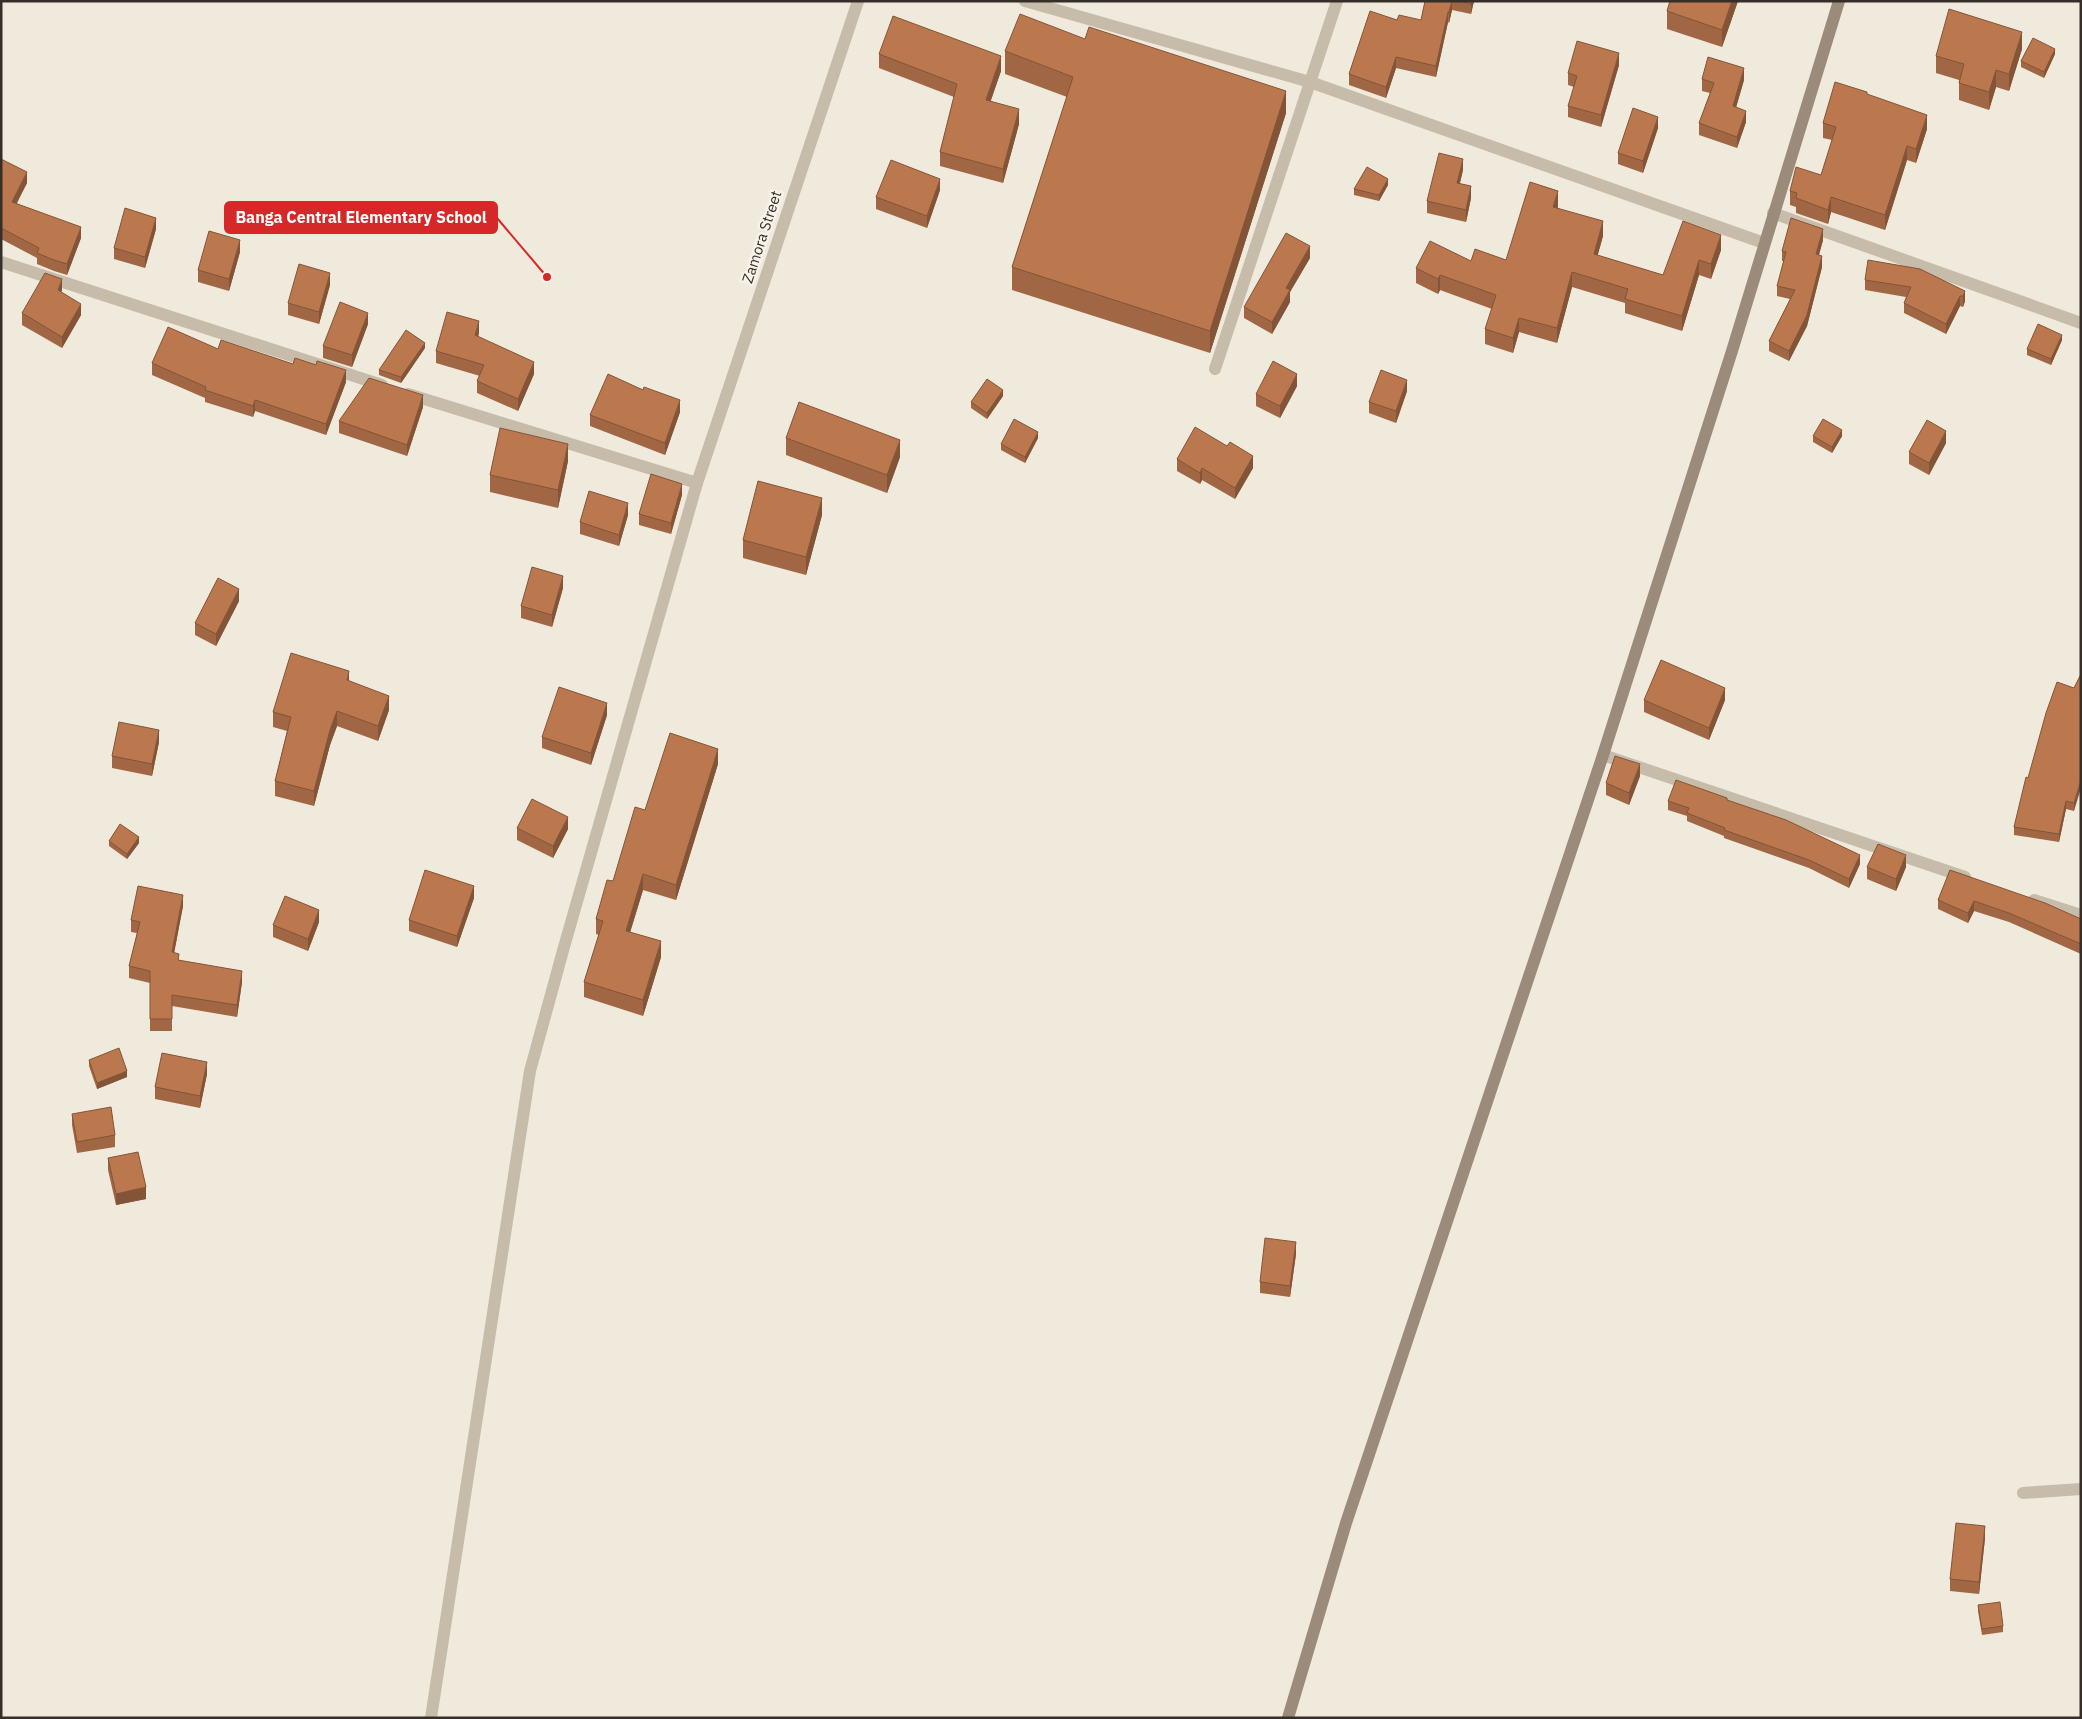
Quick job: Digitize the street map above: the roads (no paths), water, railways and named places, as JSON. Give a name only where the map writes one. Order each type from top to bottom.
[{"type":"street","name":"Zamora Street","points":[[431,1718],[530,1071],[561,956],[697,483],[858,1]]},
{"type":"street","points":[[1025,1],[1310,82],[1764,243]]},
{"type":"street","points":[[1215,369],[1337,1]]},
{"type":"street","points":[[1288,1718],[1346,1523],[1603,755],[1732,351],[1839,1]]},
{"type":"street","points":[[1773,213],[2081,323]]},
{"type":"street","points":[[1,262],[459,410],[697,483]]},
{"type":"street","points":[[1603,755],[1977,881]]},
{"type":"street","points":[[2024,897],[2081,914]]},
{"type":"street","points":[[2023,1493],[2081,1489]]},
{"type":"place","name":"Banga Central Elementary School","points":[[547,277]]}]
